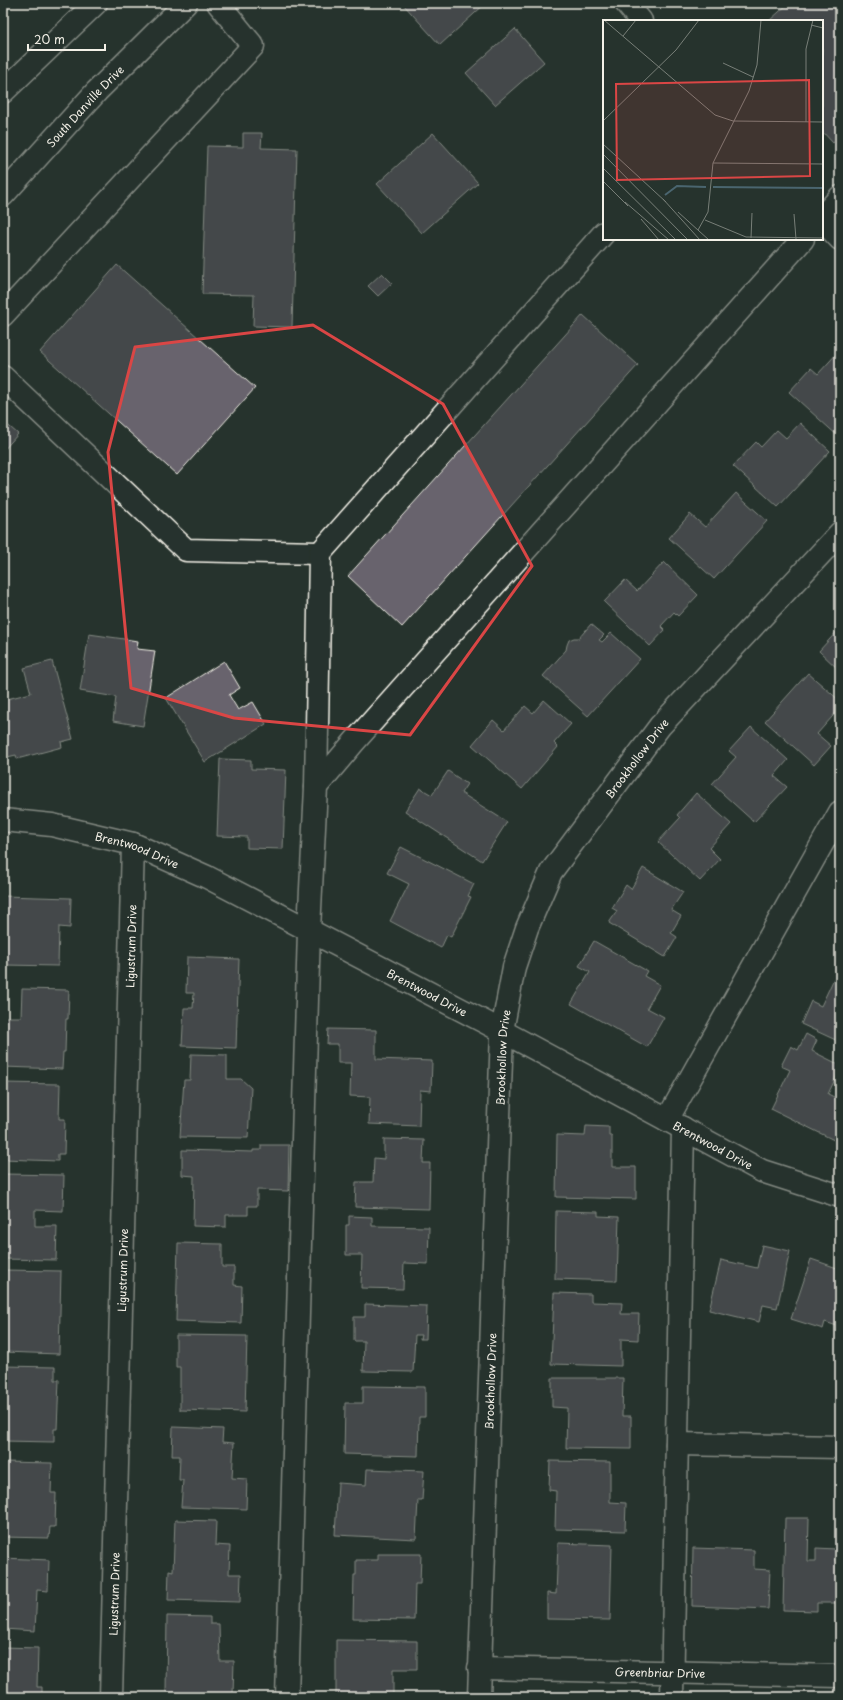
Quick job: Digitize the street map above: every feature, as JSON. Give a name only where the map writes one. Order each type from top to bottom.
[{"type":"main road","points":[[3,92],[96,3]]},
{"type":"main road","name":"South Danville Drive","points":[[3,195],[97,91],[186,3]]},
{"type":"main road","points":[[3,315],[253,46],[218,3]]},
{"type":"main road","points":[[626,3],[640,20]]},
{"type":"main road","points":[[823,216],[840,198]]},
{"type":"main road","points":[[823,221],[840,239]]},
{"type":"main road","points":[[287,1697],[309,930],[316,787],[320,553],[603,234]]},
{"type":"main road","points":[[316,787],[354,742],[802,240]]},
{"type":"main road","points":[[3,378],[186,550],[320,553]]},
{"type":"main road","name":"Brookhollow Drive","points":[[479,1697],[502,1031],[514,967],[527,928],[552,872],[660,726],[840,533]]},
{"type":"main road","points":[[672,1697],[677,1444],[675,1124],[840,812]]},
{"type":"main road","name":"Brentwood Drive","points":[[3,820],[52,825],[133,844],[207,877],[502,1031],[762,1171],[840,1196]]},
{"type":"main road","name":"Ligustrum Drive","points":[[111,1697],[133,844]]},
{"type":"main road","points":[[677,1444],[840,1448]]},
{"type":"main road","name":"Greenbriar Drive","points":[[479,1668],[840,1676]]},
{"type":"highlighted area","points":[[313,325],[443,404],[532,566],[410,735],[234,718],[131,688],[108,452],[135,347]]},
{"type":"building","points":[[486,3],[440,45],[403,4]]},
{"type":"building","points":[[789,3],[840,3],[840,137],[833,143],[823,132],[823,20],[770,20]]},
{"type":"building","points":[[515,29],[544,62],[495,105],[466,73]]},
{"type":"building","points":[[243,133],[262,133],[261,148],[297,149],[292,327],[253,326],[254,295],[202,294],[207,146],[243,147]]},
{"type":"building","points":[[433,133],[478,183],[422,233],[377,184]]},
{"type":"building","points":[[117,265],[255,388],[177,475],[40,352]]},
{"type":"building","points":[[382,273],[392,283],[378,296],[368,286]]},
{"type":"building","points":[[583,315],[638,365],[402,627],[348,576]]},
{"type":"building","points":[[840,350],[839,437],[789,392],[811,368],[818,374]]},
{"type":"building","points":[[3,421],[18,434],[3,451]]},
{"type":"building","points":[[800,423],[830,451],[778,507],[733,466],[756,442],[761,447],[777,430],[786,438]]},
{"type":"building","points":[[736,493],[767,521],[714,579],[669,538],[690,514],[705,527]]},
{"type":"building","points":[[664,562],[698,595],[678,616],[674,612],[661,626],[665,630],[650,646],[604,602],[625,580],[637,591]]},
{"type":"building","points":[[591,624],[604,635],[599,640],[602,642],[611,633],[640,659],[588,716],[543,676],[566,650],[569,640],[579,638]]},
{"type":"building","points":[[840,628],[840,671],[819,651]]},
{"type":"building","points":[[89,634],[138,641],[137,649],[155,651],[143,726],[113,721],[116,697],[80,691]]},
{"type":"building","points":[[52,661],[73,739],[61,742],[62,747],[17,759],[16,755],[3,758],[3,700],[31,693],[24,668]]},
{"type":"building","points":[[224,661],[240,688],[229,695],[238,710],[253,702],[266,724],[205,762],[166,698]]},
{"type":"building","points":[[808,673],[840,701],[840,708],[817,734],[831,746],[814,765],[765,721]]},
{"type":"building","points":[[544,700],[571,724],[554,743],[558,747],[522,789],[472,745],[493,720],[504,730],[525,706],[533,713]]},
{"type":"building","points":[[751,727],[788,760],[774,776],[787,787],[754,822],[712,784],[736,757],[729,751]]},
{"type":"building","points":[[220,759],[251,760],[251,769],[286,770],[283,849],[247,848],[247,837],[217,836]]},
{"type":"building","points":[[448,771],[467,784],[461,793],[507,822],[482,861],[405,811],[420,788],[432,795]]},
{"type":"building","points":[[696,793],[731,824],[709,848],[720,859],[700,881],[658,842],[680,818],[677,815]]},
{"type":"building","points":[[401,847],[474,884],[468,896],[471,897],[451,937],[447,935],[441,948],[390,921],[409,884],[387,873]]},
{"type":"building","points":[[643,868],[683,892],[671,910],[681,916],[671,933],[677,937],[665,957],[609,923],[617,911],[612,908],[626,885],[631,889]]},
{"type":"building","points":[[3,896],[71,898],[70,928],[59,927],[58,966],[4,965]]},
{"type":"building","points":[[594,941],[647,971],[644,976],[660,985],[647,1008],[664,1017],[647,1047],[571,1004],[590,972],[579,966]]},
{"type":"building","points":[[187,957],[239,959],[236,1048],[182,1046],[184,1008],[193,1008],[194,993],[186,993]]},
{"type":"building","points":[[839,968],[840,1042],[801,1024],[811,1001],[821,1006]]},
{"type":"building","points":[[22,989],[69,990],[68,1019],[66,1019],[65,1052],[63,1052],[62,1069],[3,1067],[3,1017],[21,1017]]},
{"type":"building","points":[[328,1029],[376,1030],[376,1059],[432,1061],[431,1091],[420,1090],[419,1126],[369,1124],[370,1097],[350,1096],[351,1063],[338,1063],[338,1044],[327,1044]]},
{"type":"building","points":[[806,1034],[817,1040],[812,1051],[840,1065],[840,1069],[828,1094],[840,1100],[840,1143],[771,1109],[790,1070],[781,1066],[791,1046],[798,1050]]},
{"type":"building","points":[[191,1054],[227,1055],[227,1079],[241,1079],[251,1088],[248,1138],[180,1137],[184,1080],[190,1080]]},
{"type":"building","points":[[3,1083],[60,1084],[59,1119],[65,1119],[64,1154],[58,1154],[58,1161],[3,1159]]},
{"type":"building","points":[[586,1126],[609,1127],[609,1136],[612,1136],[612,1167],[636,1167],[636,1199],[556,1197],[557,1135],[585,1136]]},
{"type":"building","points":[[384,1139],[424,1140],[423,1163],[430,1163],[429,1209],[355,1207],[356,1182],[373,1182],[374,1158],[384,1159]]},
{"type":"building","points":[[261,1145],[289,1145],[288,1191],[257,1190],[257,1206],[248,1206],[248,1215],[226,1215],[226,1227],[193,1226],[194,1176],[182,1175],[182,1150],[253,1152],[253,1150],[261,1150]]},
{"type":"building","points":[[3,1174],[64,1175],[63,1211],[35,1210],[35,1226],[57,1226],[56,1260],[3,1259]]},
{"type":"building","points":[[556,1211],[598,1212],[598,1216],[619,1217],[617,1281],[555,1279]]},
{"type":"building","points":[[349,1216],[372,1217],[372,1226],[429,1227],[428,1264],[404,1263],[403,1289],[361,1288],[362,1255],[346,1255],[346,1225],[349,1225]]},
{"type":"building","points":[[178,1243],[222,1244],[222,1267],[234,1267],[234,1285],[242,1286],[241,1323],[176,1321]]},
{"type":"building","points":[[762,1245],[790,1251],[777,1308],[763,1305],[759,1322],[709,1310],[721,1260],[757,1268]]},
{"type":"building","points":[[811,1259],[840,1269],[840,1327],[825,1322],[823,1329],[791,1319]]},
{"type":"building","points":[[3,1270],[61,1271],[59,1354],[3,1352]]},
{"type":"building","points":[[554,1293],[591,1294],[591,1302],[622,1303],[621,1314],[639,1314],[638,1340],[621,1339],[621,1366],[551,1364]]},
{"type":"building","points":[[365,1304],[427,1306],[426,1339],[420,1339],[421,1335],[415,1335],[413,1372],[363,1371],[364,1341],[354,1341],[354,1317],[365,1317]]},
{"type":"building","points":[[176,1335],[247,1336],[245,1412],[180,1410],[180,1367],[176,1367]]},
{"type":"building","points":[[3,1366],[55,1367],[55,1380],[59,1380],[57,1429],[54,1429],[54,1442],[3,1441]]},
{"type":"building","points":[[552,1378],[623,1378],[622,1416],[631,1416],[631,1449],[566,1448],[567,1408],[552,1407]]},
{"type":"building","points":[[363,1386],[425,1387],[425,1417],[419,1417],[418,1456],[344,1454],[345,1403],[363,1403]]},
{"type":"building","points":[[173,1427],[223,1429],[222,1442],[234,1443],[232,1478],[247,1479],[246,1509],[181,1507],[183,1480],[179,1480],[180,1456],[172,1456]]},
{"type":"building","points":[[550,1461],[610,1462],[610,1502],[626,1503],[625,1531],[555,1529],[556,1491],[549,1490]]},
{"type":"building","points":[[3,1462],[52,1463],[51,1493],[56,1493],[55,1527],[50,1527],[49,1538],[3,1537]]},
{"type":"building","points":[[367,1469],[424,1471],[422,1500],[418,1500],[416,1539],[335,1535],[338,1483],[366,1485]]},
{"type":"building","points":[[785,1518],[809,1518],[808,1561],[816,1561],[816,1548],[836,1549],[835,1561],[840,1562],[840,1603],[817,1603],[817,1611],[783,1610]]},
{"type":"building","points":[[175,1520],[216,1521],[215,1545],[230,1546],[229,1574],[241,1574],[240,1602],[168,1600],[169,1570],[173,1571]]},
{"type":"building","points":[[558,1543],[612,1545],[610,1620],[547,1619],[547,1593],[556,1594]]},
{"type":"building","points":[[693,1548],[754,1550],[754,1569],[770,1570],[768,1609],[692,1606]]},
{"type":"building","points":[[378,1554],[421,1554],[420,1584],[415,1584],[414,1620],[353,1619],[354,1575],[356,1575],[356,1560],[378,1560]]},
{"type":"building","points":[[3,1558],[49,1560],[48,1591],[37,1590],[35,1631],[3,1629]]},
{"type":"building","points":[[167,1616],[210,1617],[210,1624],[219,1624],[220,1661],[234,1661],[233,1694],[166,1692]]},
{"type":"building","points":[[336,1640],[417,1641],[417,1669],[393,1669],[393,1697],[336,1696]]},
{"type":"building","points":[[3,1647],[38,1648],[37,1687],[42,1687],[42,1697],[3,1697]]}]
